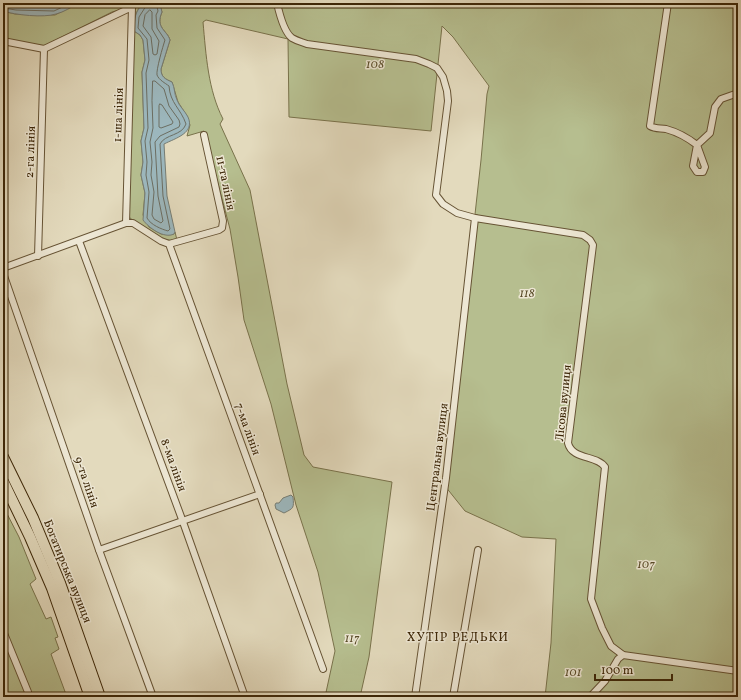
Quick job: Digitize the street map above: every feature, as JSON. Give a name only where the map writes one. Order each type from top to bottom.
[{"type":"main road","name":"Богатирська вулиця","points":[[3,457],[32,518],[60,583],[100,697]]},
{"type":"main road","name":"Богатирська вулиця","points":[[3,480],[52,588],[90,697]]},
{"type":"street","points":[[277,3],[281,19],[291,37],[307,44],[416,59],[437,68],[443,77],[447,91],[447,110],[436,195],[443,204],[457,213],[475,218]]},
{"type":"street","points":[[668,3],[650,126],[673,131],[697,145],[710,132],[715,107],[721,99],[738,93]]},
{"type":"street","name":"1-ша лінія","points":[[44,49],[132,7],[126,223]]},
{"type":"street","points":[[3,41],[44,49]]},
{"type":"street","name":"2-га лінія","points":[[38,256],[44,49]]},
{"type":"street","name":"11-та лінія","points":[[169,244],[222,228],[223,221],[204,135]]},
{"type":"street","name":"Лісова вулиця","points":[[475,218],[583,234],[593,245],[568,443],[569,447],[576,454],[600,462],[605,467],[591,599],[602,628],[611,646],[623,655]]},
{"type":"street","name":"Центральна вулиця","points":[[415,697],[446,478],[475,218]]},
{"type":"street","points":[[3,268],[126,223],[133,223],[161,241],[169,244]]},
{"type":"street","name":"8-ма лінія","points":[[79,241],[183,522],[245,697]]},
{"type":"street","name":"7-ма лінія","points":[[169,244],[322,669]]},
{"type":"street","name":"9-та лінія","points":[[3,273],[99,550],[153,697]]},
{"type":"street","points":[[99,550],[260,494]]},
{"type":"street","points":[[453,697],[478,550]]},
{"type":"street","points":[[3,630],[28,694]]},
{"type":"street","points":[[590,697],[605,681],[618,659],[623,655],[738,671]]},
{"type":"green space","points":[[78,3],[144,3],[141,5],[135,16],[134,26],[132,6],[112,12],[44,46],[3,39],[3,11],[15,14],[55,15]]},
{"type":"green space","points":[[159,3],[738,3],[738,697],[545,697],[551,643],[556,539],[522,537],[465,511],[445,486],[489,86],[453,37],[442,26],[431,131],[289,117],[288,39],[206,20],[203,22],[207,60],[214,96],[223,119],[220,124],[250,190],[287,384],[304,455],[313,467],[392,482],[369,657],[360,697],[325,697],[335,651],[318,572],[296,505],[271,404],[244,320],[230,229],[204,131],[187,136],[190,125],[187,116],[178,102],[172,82],[165,79],[162,74],[161,69],[170,40],[160,22],[162,12]]},
{"type":"green space","points":[[134,31],[140,35],[143,40],[145,60],[142,72],[144,128],[141,141],[143,162],[141,175],[145,193],[143,215],[149,227],[161,234],[174,234],[175,232],[177,240],[164,239],[152,234],[128,215]]},
{"type":"green space","points":[[3,506],[19,537],[36,579],[30,584],[46,619],[51,617],[58,637],[55,638],[59,649],[51,654],[67,697],[3,697]]},
{"type":"water","points":[[3,3],[78,3],[59,13],[37,16],[3,11]]},
{"type":"water","points":[[144,3],[160,4],[162,12],[160,22],[170,40],[161,69],[162,74],[165,79],[172,82],[175,96],[187,115],[189,123],[187,131],[179,137],[164,144],[167,196],[175,232],[174,234],[170,235],[157,232],[143,220],[145,193],[141,175],[143,162],[141,141],[144,128],[142,72],[145,60],[143,40],[140,35],[134,31],[134,23],[139,9]]},
{"type":"water","points":[[291,495],[293,497],[292,509],[284,513],[276,509],[276,503],[279,503],[283,498]]},
{"type":"district","name":"ХУТІР РЕДЬКИ","points":[[458,636]]},
{"type":"park label","name":"108","points":[[375,64]]},
{"type":"park label","name":"118","points":[[527,293]]},
{"type":"park label","name":"107","points":[[646,564]]},
{"type":"park label","name":"117","points":[[352,638]]},
{"type":"park label","name":"101","points":[[573,672]]}]
